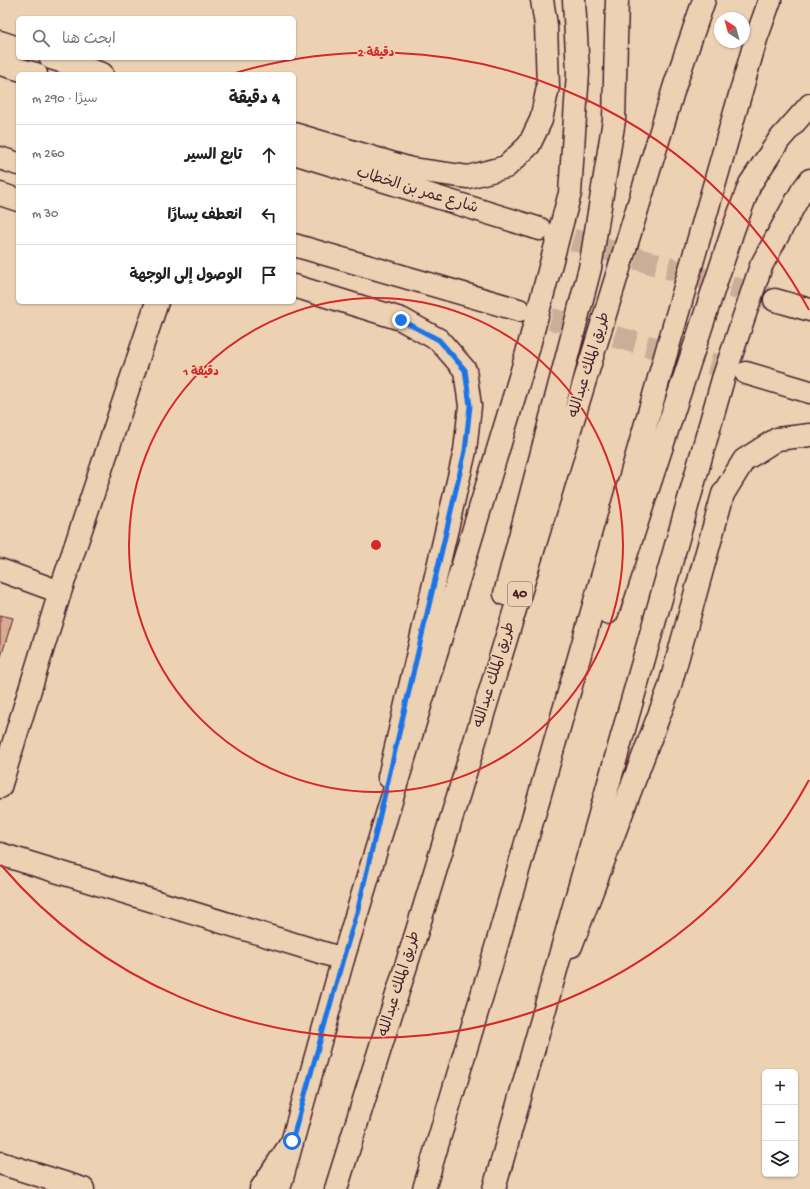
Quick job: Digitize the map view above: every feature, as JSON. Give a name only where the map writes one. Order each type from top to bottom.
[{"type":"main road","points":[[296,135],[411,169],[468,177],[506,167],[529,145],[541,120],[548,87],[546,25],[542,0]]},
{"type":"main road","points":[[279,1189],[343,959],[524,364],[570,193],[578,72],[574,0]]},
{"type":"main road","points":[[416,934],[590,268],[614,120],[617,0]]},
{"type":"main road","name":"طريق الملك عبدالله","points":[[336,1189],[416,934],[675,85],[704,0]]},
{"type":"main road","points":[[424,1189],[491,966],[756,39],[770,0]]},
{"type":"main road","points":[[0,42],[16,47]]},
{"type":"main road","points":[[57,60],[96,72]]},
{"type":"main road","points":[[0,64],[29,72]]},
{"type":"main road","points":[[491,966],[732,230],[750,184],[779,140],[810,105]]},
{"type":"main road","name":"شارع عمر بن الخطاب","points":[[296,154],[540,230]]},
{"type":"main road","points":[[0,158],[16,163]]},
{"type":"main road","points":[[494,1189],[723,379],[761,266],[802,191],[810,180]]},
{"type":"main road","points":[[0,194],[16,199]]},
{"type":"main road","points":[[296,246],[519,310]]},
{"type":"main road","points":[[296,287],[401,320],[439,340],[465,370],[470,406],[465,451],[358,909]]},
{"type":"main road","points":[[775,300],[810,310]]},
{"type":"main road","points":[[0,787],[60,592],[156,304]]},
{"type":"main road","points":[[746,373],[810,392]]},
{"type":"main road","points":[[536,1039],[669,689],[723,494],[744,460],[777,439],[810,435]]},
{"type":"main road","points":[[0,570],[60,592]]},
{"type":"main road","points":[[0,854],[343,959]]},
{"type":"main road","points":[[261,1189],[292,1141]]},
{"type":"main road","points":[[0,1164],[83,1189]]},
{"type":"building","points":[[0,615],[13,618],[0,660]]},
{"type":"tunnel","points":[[541,230],[775,300]]},
{"type":"tunnel","points":[[519,310],[745,373]]},
{"type":"route","points":[[292,1141],[358,909],[465,451],[470,406],[465,370],[439,340],[401,320]]}]
